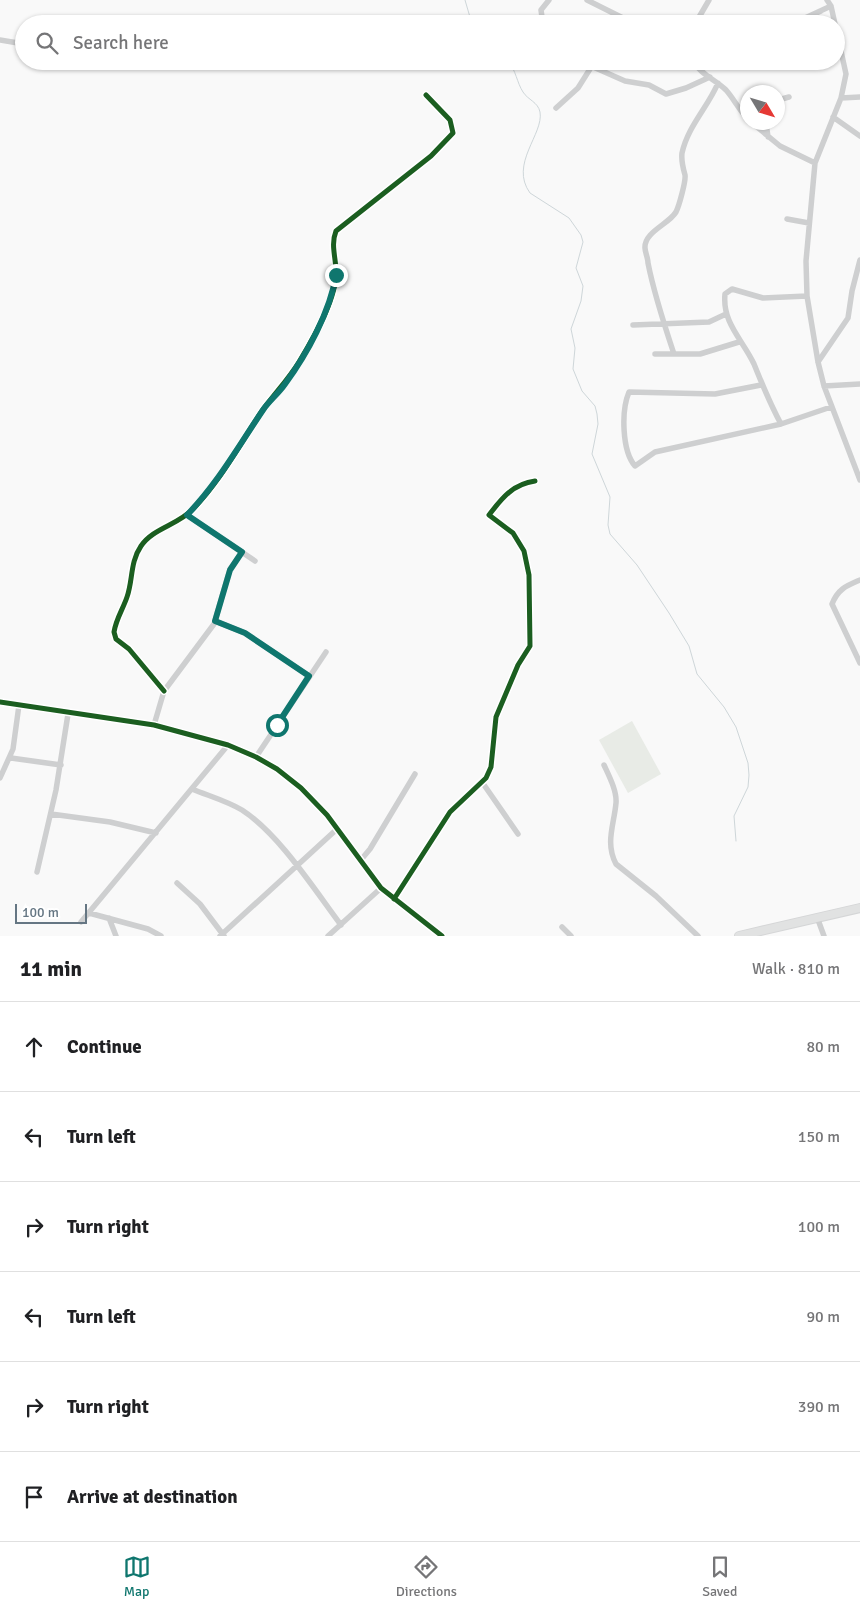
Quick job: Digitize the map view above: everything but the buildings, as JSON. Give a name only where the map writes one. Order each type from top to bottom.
[{"type":"street","points":[[542,15],[541,10],[549,0]]},
{"type":"street","points":[[587,0],[617,15]]},
{"type":"street","points":[[700,15],[709,0]]},
{"type":"street","points":[[827,0],[833,15]]},
{"type":"street","points":[[812,15],[831,6]]},
{"type":"street","points":[[811,15],[820,11]]},
{"type":"street","points":[[0,40],[15,42]]},
{"type":"street","points":[[845,69],[846,74],[841,98],[815,163],[806,261],[807,296],[824,386],[860,478]]},
{"type":"street","points":[[556,108],[578,88],[589,70]]},
{"type":"street","points":[[605,70],[626,81],[649,85],[666,94],[686,88],[710,77]]},
{"type":"street","points":[[700,70],[718,83],[740,109]]},
{"type":"street","points":[[674,354],[653,289],[645,248],[650,236],[671,219],[679,205],[685,178],[682,154],[698,114],[713,95],[718,83]]},
{"type":"street","points":[[164,691],[129,650],[116,638],[114,632],[128,597],[131,571],[140,548],[154,533],[187,515],[229,464],[263,409],[284,385],[316,330],[333,290],[336,275],[332,240],[336,231],[395,182],[430,156],[453,133],[453,125],[450,120],[426,95]]},
{"type":"street","points":[[785,98],[790,96]]},
{"type":"street","points":[[841,98],[860,97]]},
{"type":"street","points":[[833,117],[860,136]]},
{"type":"street","points":[[760,130],[780,146],[815,163]]},
{"type":"street","points":[[767,130],[768,137]]},
{"type":"street","points":[[787,219],[809,222]]},
{"type":"street","points":[[818,362],[848,318],[852,291],[860,260]]},
{"type":"street","points":[[781,424],[761,385],[753,362],[740,342],[726,314],[724,302],[728,290],[778,299],[807,296]]},
{"type":"street","points":[[633,325],[709,322],[726,314]]},
{"type":"street","points":[[655,354],[700,354],[740,342]]},
{"type":"street","points":[[824,386],[860,384]]},
{"type":"street","points":[[761,385],[715,394],[628,392],[624,431],[628,458],[634,466],[655,452],[781,424],[831,407]]},
{"type":"street","points":[[394,899],[450,812],[482,782],[491,767],[496,717],[518,665],[530,646],[531,628],[529,575],[524,551],[513,533],[489,515],[514,487],[521,483],[535,481]]},
{"type":"street","points":[[187,515],[255,561]]},
{"type":"street","points":[[154,725],[164,691],[215,621],[230,570],[242,552]]},
{"type":"street","points":[[860,580],[843,587],[836,594],[832,604],[860,662]]},
{"type":"street","points":[[215,621],[245,633],[309,676]]},
{"type":"street","points":[[256,757],[326,652]]},
{"type":"street","points":[[0,702],[68,714],[154,725],[228,745],[256,757],[277,769],[301,788],[337,829],[381,888],[442,936]]},
{"type":"street","points":[[0,778],[11,758],[19,705]]},
{"type":"street","points":[[37,872],[51,814],[68,714]]},
{"type":"street","points":[[81,922],[228,745]]},
{"type":"street","points":[[11,758],[60,765]]},
{"type":"street","points":[[604,765],[616,802],[610,841],[612,857],[616,864],[656,896],[698,936]]},
{"type":"street","points":[[360,861],[370,849],[414,774]]},
{"type":"street","points":[[482,782],[518,834]]},
{"type":"street","points":[[192,789],[244,812],[270,834],[340,924]]},
{"type":"street","points":[[51,814],[110,822],[156,833]]},
{"type":"street","points":[[176,883],[200,904],[222,935],[297,868],[337,829]]},
{"type":"street","points":[[328,936],[381,888]]},
{"type":"street","points":[[739,936],[860,908]]},
{"type":"street","points":[[89,912],[148,929],[161,936]]},
{"type":"street","points":[[817,917],[824,936]]},
{"type":"street","points":[[109,918],[116,936]]},
{"type":"street","points":[[562,927],[571,936]]},
{"type":"shaded area","points":[[632,721],[661,774],[628,793],[599,740]]},
{"type":"waterway","points":[[465,0],[469,15]]},
{"type":"waterway","points":[[514,70],[523,92],[537,106],[540,112],[540,121],[525,160],[523,171],[525,182],[530,193],[569,218],[581,235],[583,242],[576,268],[583,286],[581,301],[571,329],[575,348],[573,369],[582,391],[595,406],[597,414],[598,424],[592,454],[610,497],[608,525],[610,534],[637,565],[669,613],[689,646],[697,674],[724,707],[736,727],[748,763],[749,775],[748,787],[734,816],[736,841]]},
{"type":"cycle path","points":[[164,691],[129,649],[116,639],[114,632],[127,597],[137,552],[152,535],[187,514],[203,498],[262,411],[299,362],[316,332],[331,298],[336,276],[334,248],[336,231],[431,156],[453,133],[450,120],[426,95]]},
{"type":"cycle path","points":[[394,899],[450,812],[486,778],[491,767],[496,717],[518,665],[530,646],[529,575],[524,551],[513,533],[489,515],[503,498],[514,489],[520,485],[535,481]]},
{"type":"cycle path","points":[[0,702],[154,725],[228,745],[256,757],[277,769],[301,788],[327,815],[381,888],[442,936]]},
{"type":"route","points":[[277,725],[309,676],[245,633],[215,621],[221,606],[225,582],[230,570],[242,552],[187,515],[214,486],[263,409],[284,385],[298,363],[316,330],[333,290],[336,275]]}]
